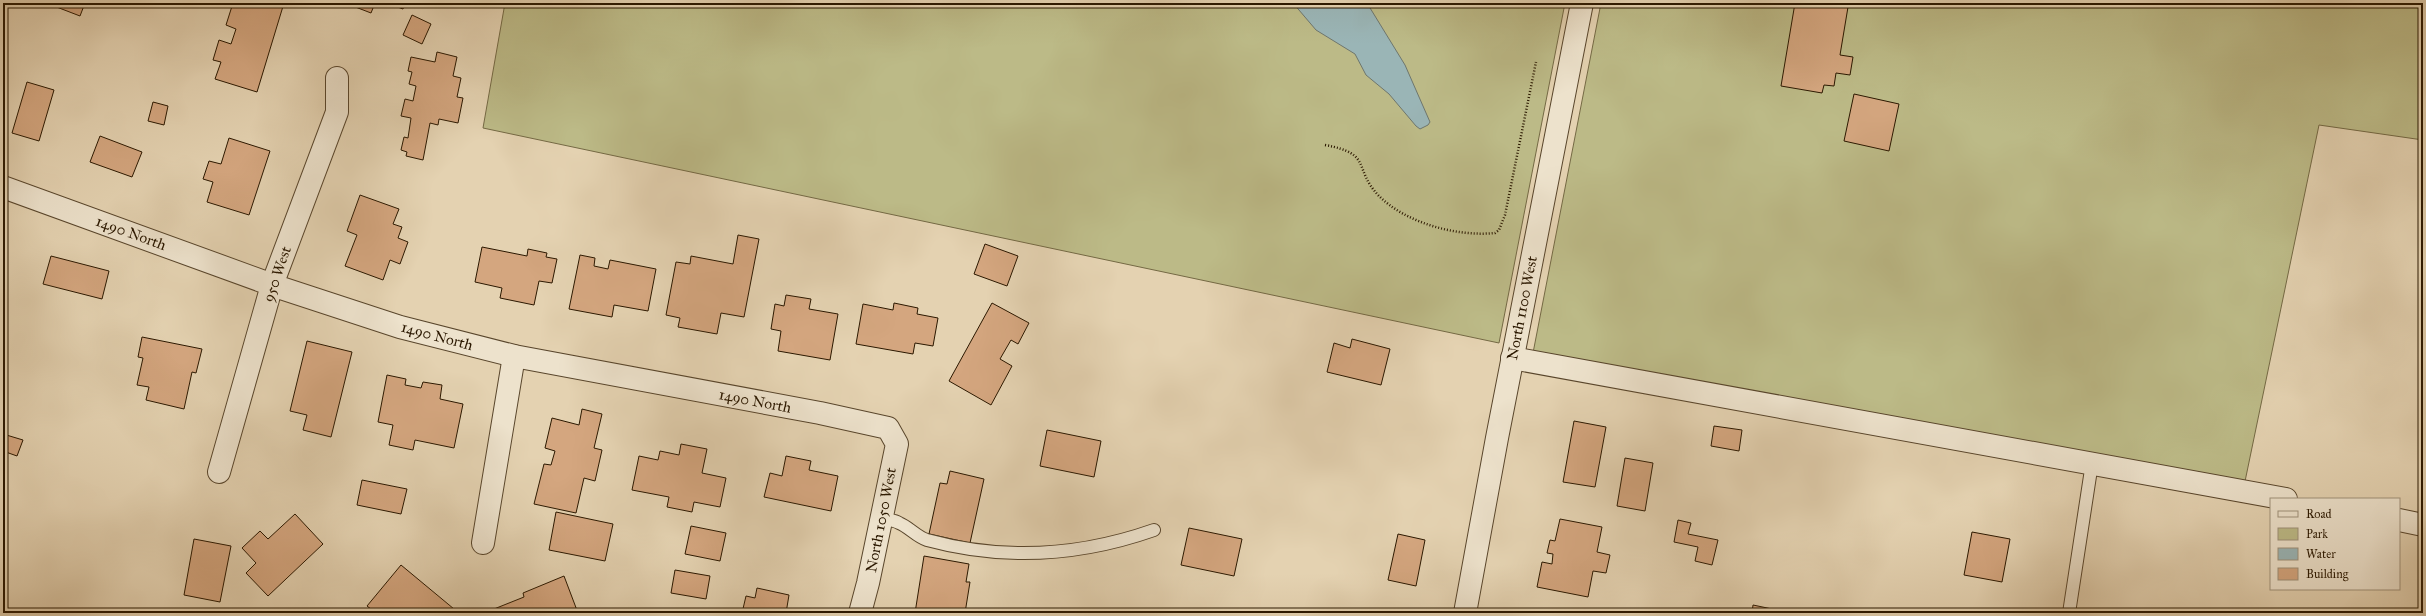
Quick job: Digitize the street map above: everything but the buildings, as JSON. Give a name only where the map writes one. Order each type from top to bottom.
[{"type":"street","name":"North 1100 West","points":[[1465,613],[1512,358],[1582,3]]},
{"type":"street","name":"950 West","points":[[219,472],[272,285],[337,112],[337,78]]},
{"type":"street","name":"1490 North","points":[[3,187],[272,285],[400,327],[514,356],[820,413],[888,428]]},
{"type":"street","points":[[483,543],[514,356]]},
{"type":"street","points":[[1512,358],[2281,498]]},
{"type":"street","name":"North 1050 West","points":[[860,613],[897,444],[888,428]]},
{"type":"street","points":[[2400,520],[2423,525]]},
{"type":"lane","points":[[2069,613],[2092,463]]},
{"type":"lane","points":[[881,518],[897,522],[926,539],[988,552],[1041,553],[1095,548],[1154,530]]},
{"type":"path","points":[[1325,145],[1344,149],[1353,153],[1378,195],[1387,203],[1413,218],[1445,228],[1477,233],[1495,233],[1499,230],[1505,215],[1536,62]]},
{"type":"green space","points":[[505,3],[1565,3],[1499,343],[483,128]]},
{"type":"green space","points":[[1601,3],[2423,3],[2423,140],[2319,125],[2243,491],[1533,353]]},
{"type":"water","points":[[1293,3],[1367,3],[1405,65],[1430,122],[1428,125],[1420,129],[1416,126],[1389,94],[1366,75],[1355,54],[1316,30]]}]
